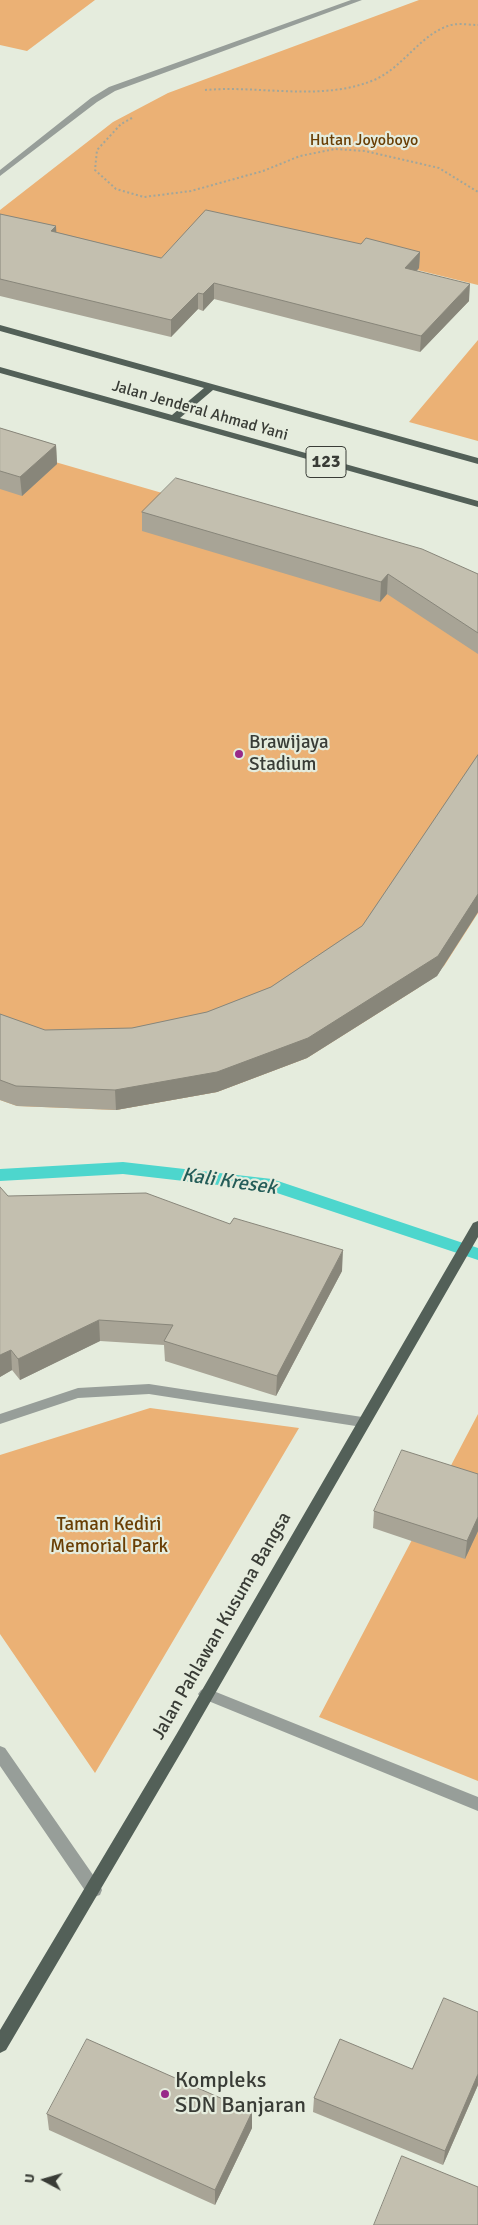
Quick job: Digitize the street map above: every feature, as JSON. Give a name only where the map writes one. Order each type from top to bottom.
[{"type":"main road","name":"Jalan Jenderal Ahmad Yani","points":[[0,328],[478,461]]},
{"type":"main road","name":"Jalan Jenderal Ahmad Yani","points":[[0,370],[478,504]]},
{"type":"main road","points":[[173,419],[211,387]]},
{"type":"main road","name":"Jalan Pahlawan Kusuma Bangsa","points":[[0,2045],[94,1890],[362,1422],[478,1226]]},
{"type":"street","points":[[0,174],[94,100],[112,89],[358,0]]},
{"type":"street","points":[[0,1419],[78,1393],[149,1389],[362,1422]]},
{"type":"street","points":[[206,1694],[478,1804]]},
{"type":"street","points":[[0,1753],[6,1771],[94,1890]]},
{"type":"path","points":[[198,92],[224,87],[305,92],[338,89],[375,79],[400,64],[434,35],[451,25],[478,25]]},
{"type":"path","points":[[134,117],[120,124],[97,150],[95,170],[116,189],[144,197],[191,191],[263,170],[300,156],[335,149],[365,151],[440,168],[478,192]]},
{"type":"green space","points":[[0,0],[95,0],[27,51],[0,45]]},
{"type":"green space","name":"Hutan Joyoboyo","points":[[419,0],[478,0],[478,285],[231,224],[181,269],[0,225],[0,210],[113,122],[168,93]]},
{"type":"green space","points":[[478,340],[478,441],[409,422]]},
{"type":"green space","name":"Brawijaya Stadium","points":[[0,446],[176,497],[478,594],[478,913],[444,966],[418,988],[307,1058],[217,1092],[116,1110],[17,1106],[0,1100]]},
{"type":"green space","name":"Taman Kediri Memorial Park","points":[[150,1408],[299,1428],[95,1773],[0,1634],[0,1455]]},
{"type":"green space","points":[[478,1414],[478,1781],[319,1717]]},
{"type":"building","points":[[206,210],[361,244],[366,238],[420,252],[405,268],[470,284],[421,336],[214,283],[203,294],[198,293],[171,320],[0,279],[0,214],[56,226],[51,231],[161,258]]},
{"type":"building","points":[[0,428],[56,445],[20,477],[0,471]]},
{"type":"building","points":[[176,478],[422,549],[478,574],[478,633],[388,574],[381,582],[142,512]]},
{"type":"building","points":[[478,755],[478,894],[438,956],[308,1038],[217,1072],[115,1090],[16,1086],[0,1080],[0,1014],[45,1030],[132,1028],[207,1012],[271,987],[362,926]]},
{"type":"building","points":[[0,1187],[8,1196],[146,1193],[230,1224],[234,1218],[343,1250],[277,1376],[164,1341],[173,1325],[99,1320],[18,1359],[11,1350],[0,1355]]},
{"type":"building","points":[[402,1450],[478,1474],[478,1517],[467,1541],[374,1511]]},
{"type":"building","points":[[444,1998],[478,2012],[478,2074],[445,2151],[314,2098],[340,2039],[412,2069]]},
{"type":"building","points":[[87,2039],[252,2112],[215,2190],[47,2114]]},
{"type":"building","points":[[402,2156],[478,2187],[478,2225],[374,2225]]},
{"type":"waterway","name":"Kali Kresek","points":[[0,1175],[123,1168],[272,1185],[478,1254]]},
{"type":"place","name":"Brawijaya Stadium","points":[[239,754]]},
{"type":"place","name":"Kompleks SDN Banjaran","points":[[165,2094]]}]
